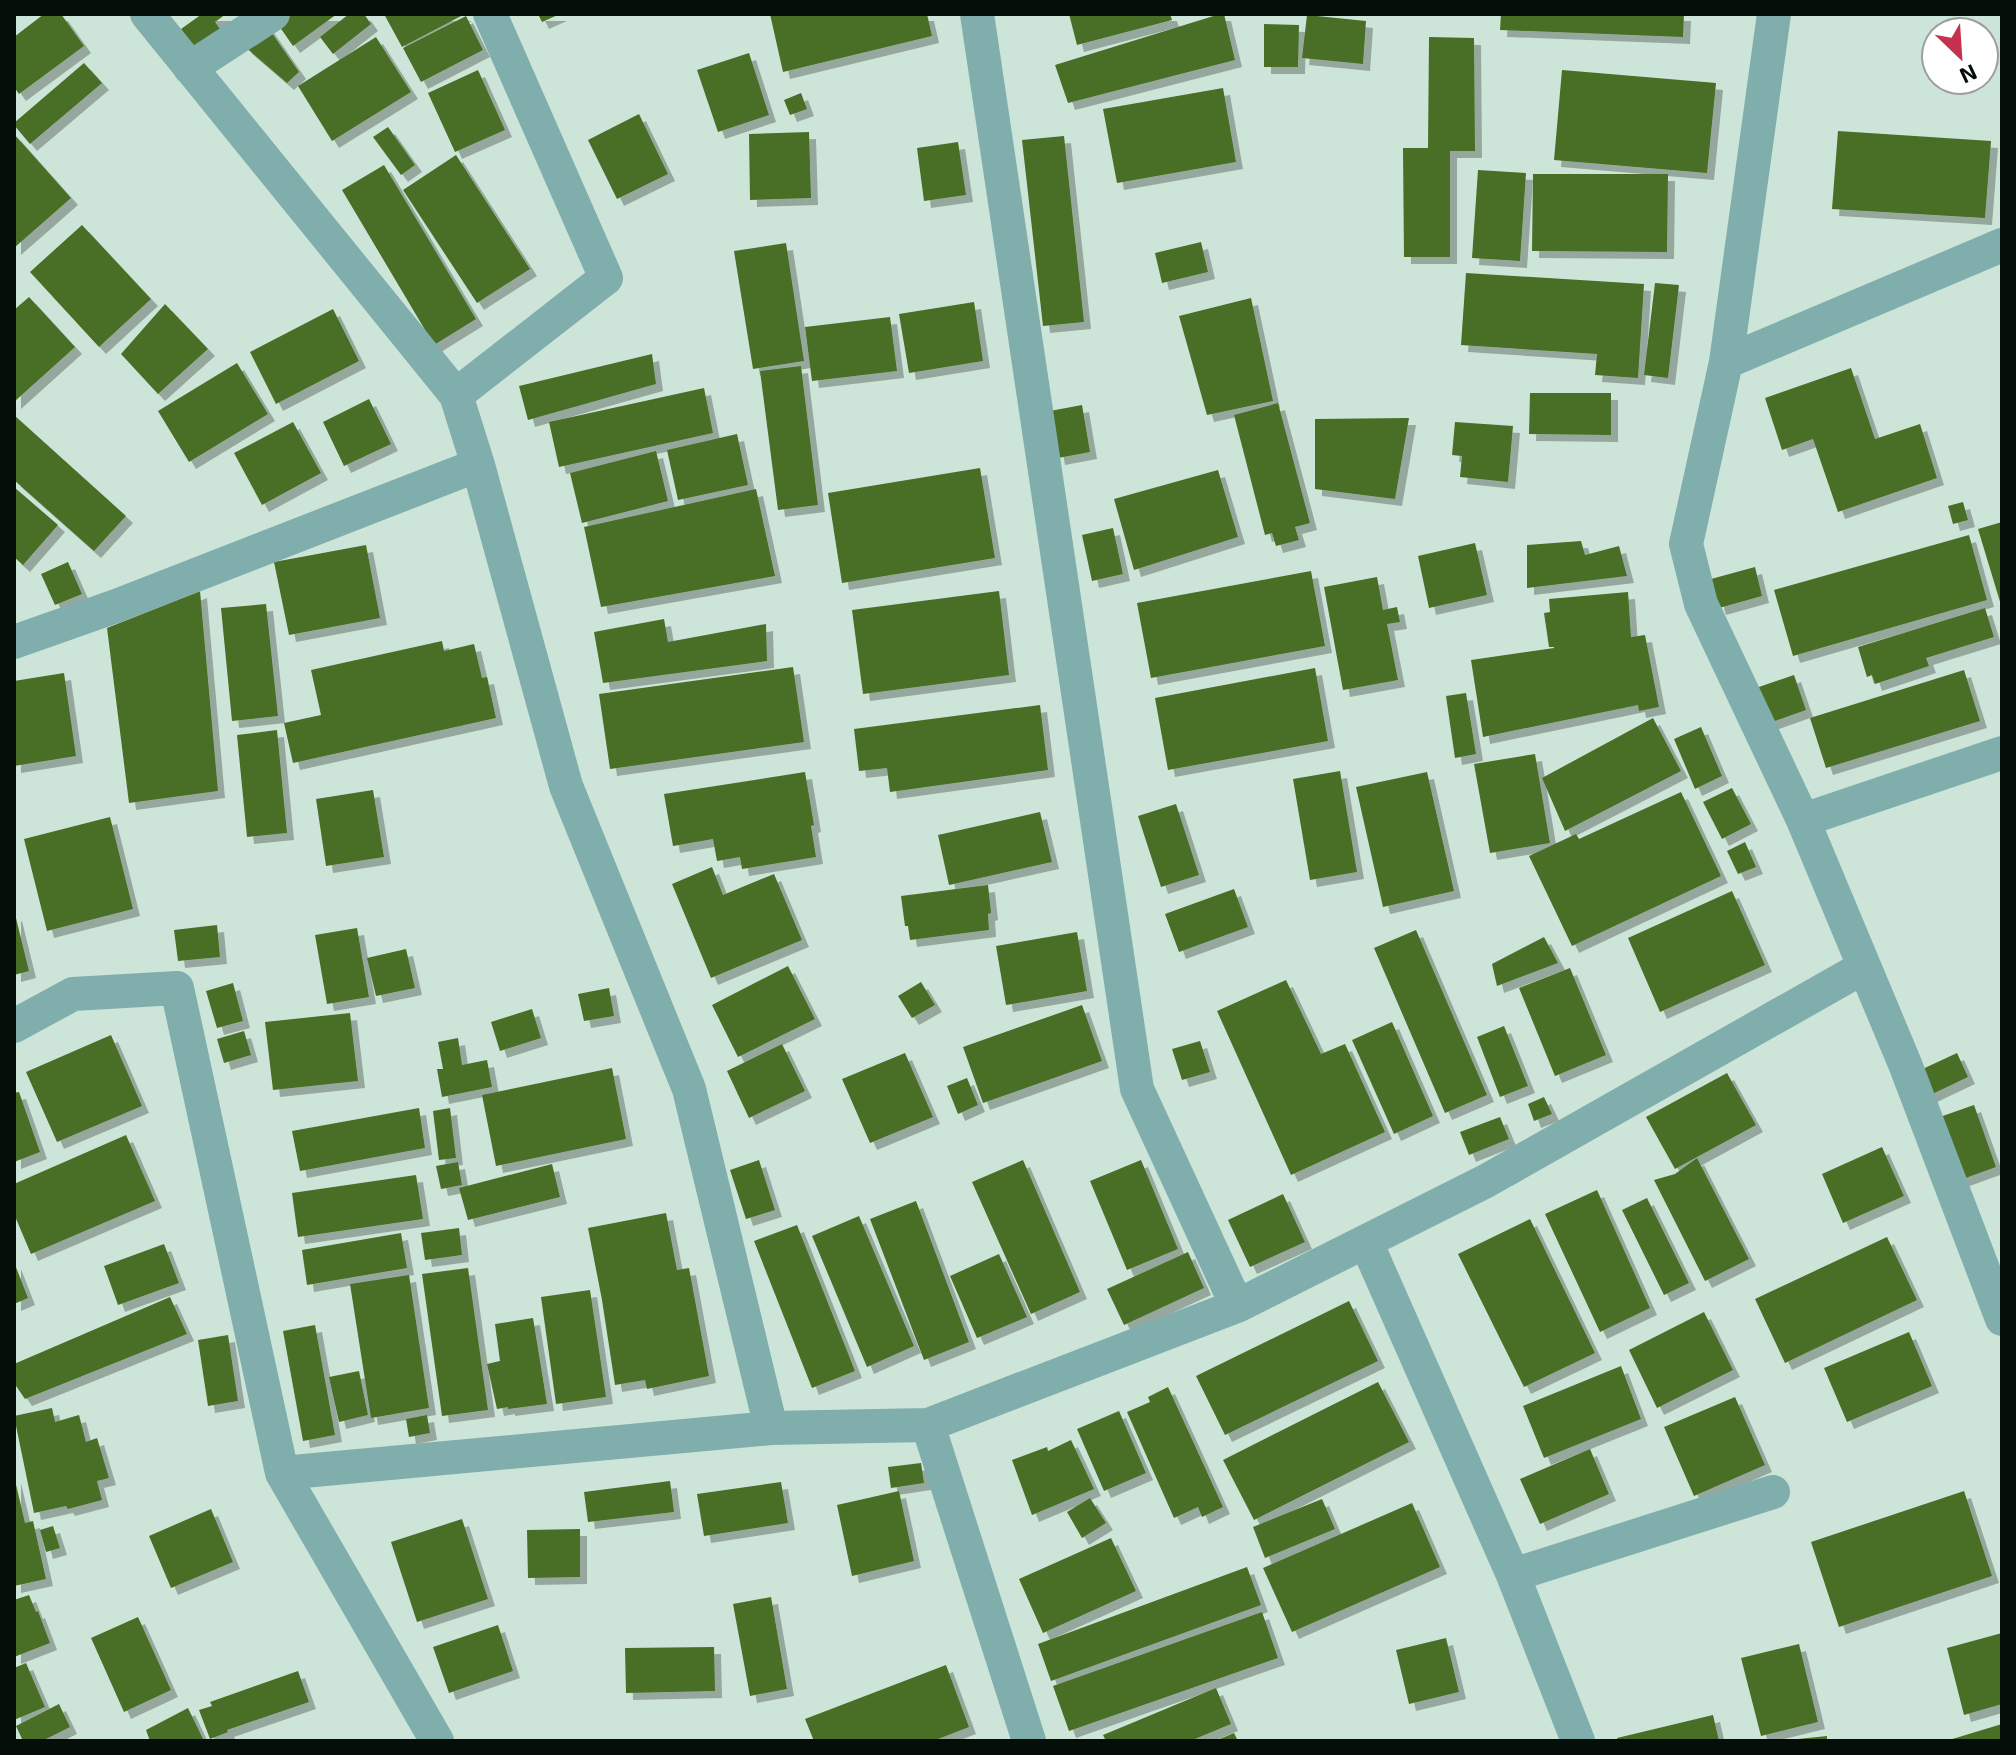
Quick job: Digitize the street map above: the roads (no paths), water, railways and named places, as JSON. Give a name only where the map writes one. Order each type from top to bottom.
[{"type":"street","points":[[147,14],[456,395],[566,786],[689,1089],[771,1428]]},
{"type":"street","points":[[190,68],[273,14]]},
{"type":"street","points":[[456,395],[606,278],[490,14]]},
{"type":"street","points":[[977,14],[1137,1089],[1237,1306]]},
{"type":"street","points":[[1774,14],[1726,362],[1686,544],[1701,604],[1803,820],[1905,1064],[2002,1319]]},
{"type":"street","points":[[1726,362],[2002,245]]},
{"type":"street","points":[[14,642],[116,606],[478,465]]},
{"type":"street","points":[[1803,820],[2002,753]]},
{"type":"street","points":[[282,1473],[771,1428],[928,1425],[1237,1306],[1486,1181],[1864,967]]},
{"type":"street","points":[[14,1026],[73,994],[177,988],[282,1473],[437,1741]]},
{"type":"street","points":[[1366,1242],[1513,1575],[1578,1741]]},
{"type":"street","points":[[928,1425],[1029,1741]]},
{"type":"street","points":[[1513,1575],[1773,1492]]}]
